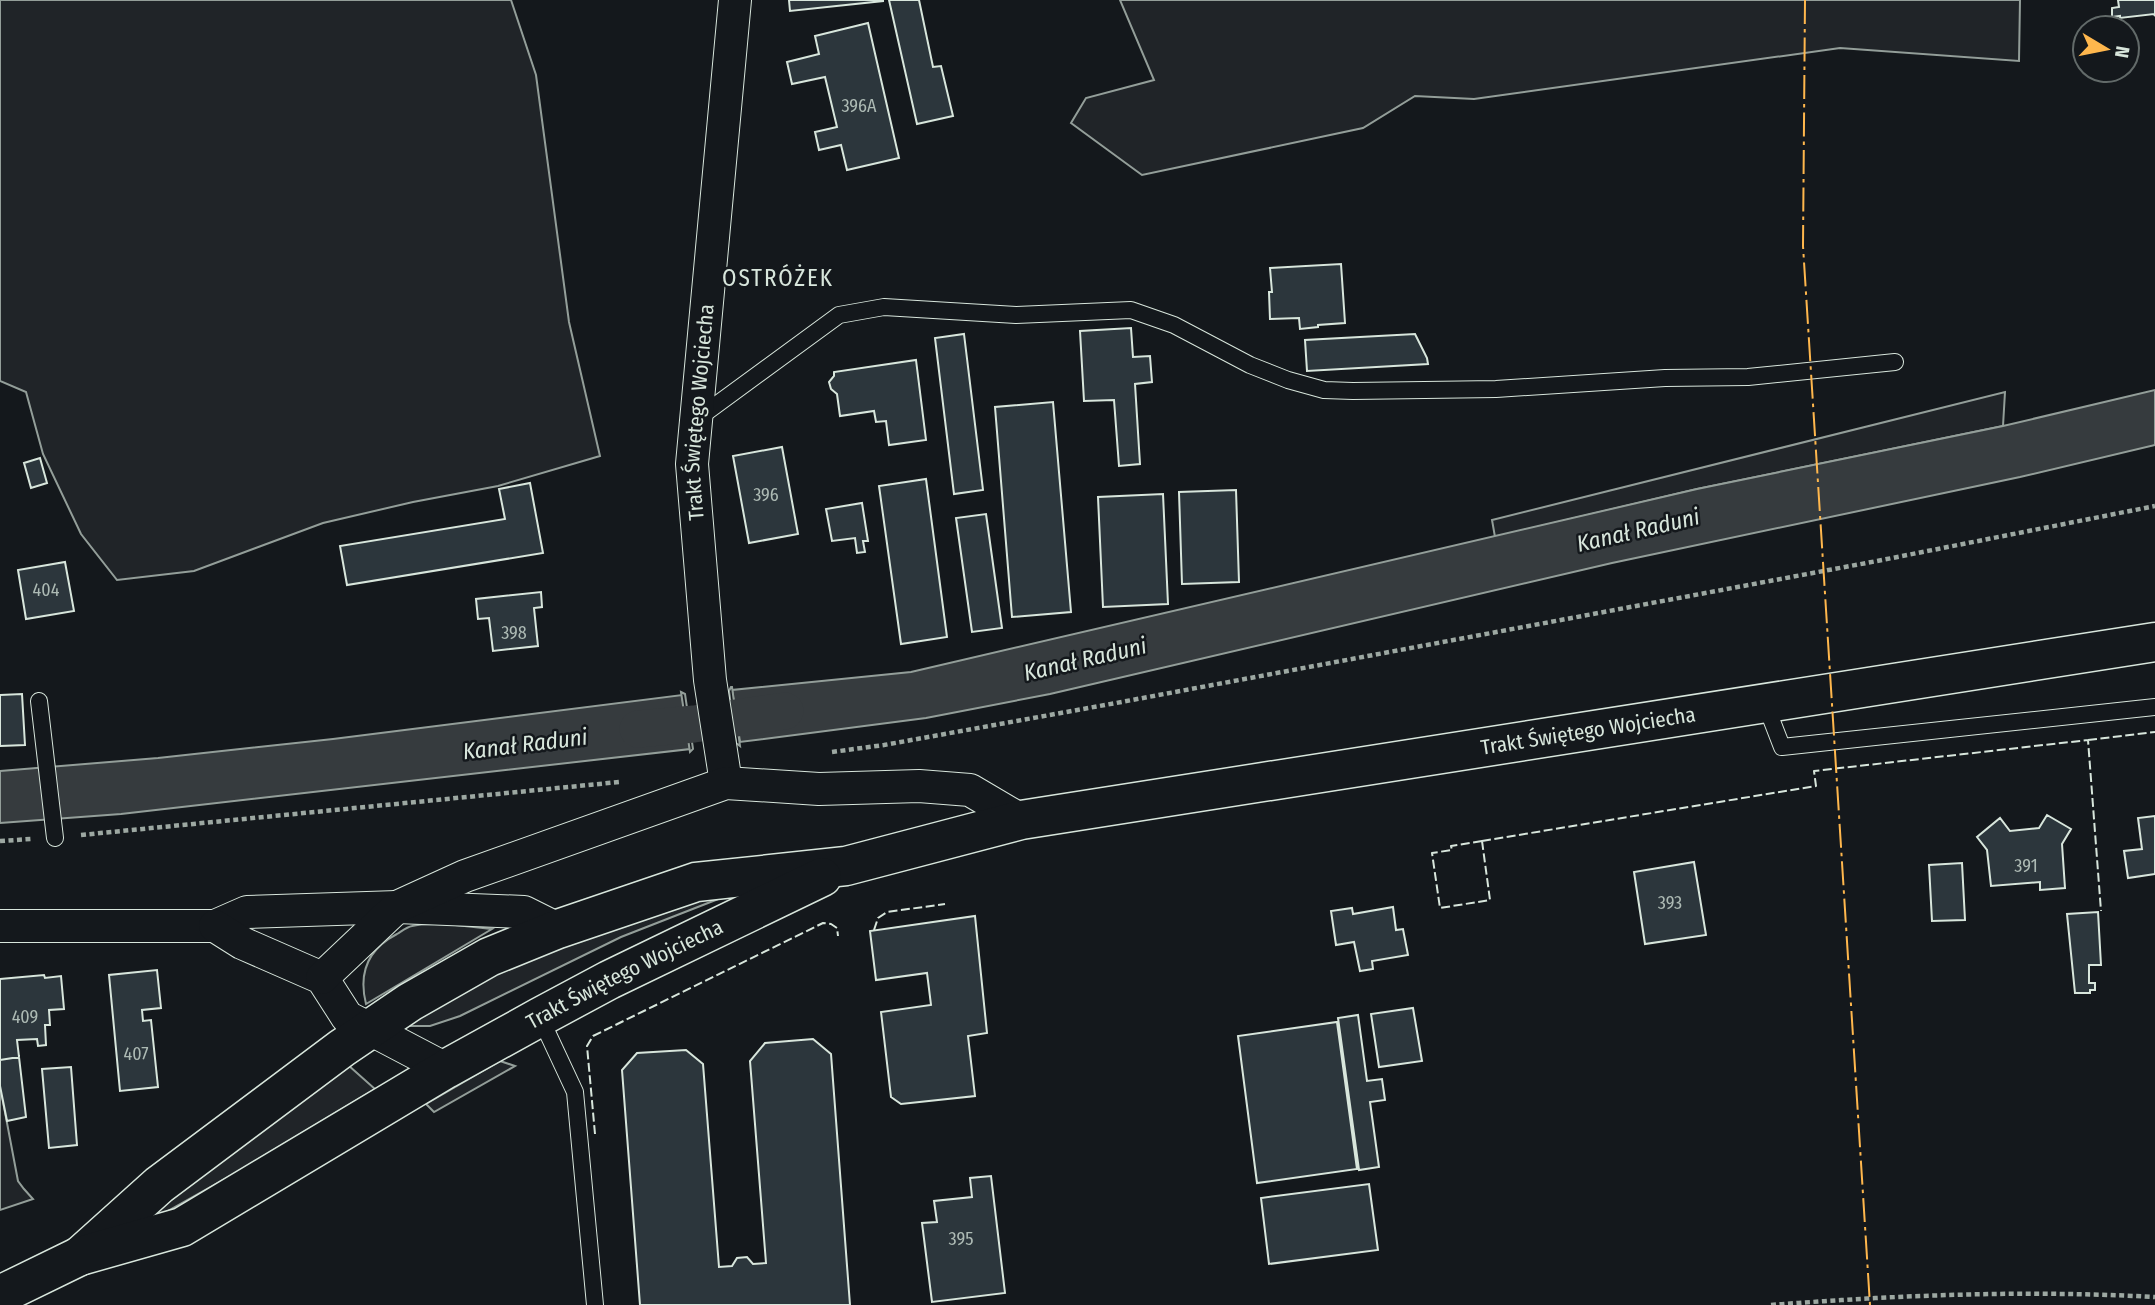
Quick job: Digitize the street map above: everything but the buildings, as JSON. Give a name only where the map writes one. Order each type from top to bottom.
[{"type":"main road","name":"Trakt Świętego Wojciecha","points":[[79,1256],[159,1185],[410,1002],[489,957],[558,929],[696,882],[846,866],[1021,820],[2155,642]]},
{"type":"main road","name":"Trakt Świętego Wojciecha","points":[[0,1295],[79,1256],[182,1227],[446,1069],[540,1017],[609,980],[846,866]]},
{"type":"street","name":"Trakt Świętego Wojciecha","points":[[723,769],[710,680],[692,464],[735,0]]},
{"type":"street","points":[[321,978],[397,907],[723,769],[819,789],[919,786],[970,790],[1021,820]]},
{"type":"street","points":[[0,926],[215,926],[247,912],[397,907],[524,912],[558,929]]},
{"type":"street","points":[[215,926],[242,943],[321,978],[347,1017],[446,1069]]},
{"type":"lane","points":[[697,419],[839,315],[884,307],[1016,315],[1131,310],[1174,326],[1250,365],[1324,390],[1496,389],[1665,378],[1748,377],[1895,362]]},
{"type":"lane","points":[[39,701],[55,838]]},
{"type":"lane","points":[[1765,703],[1782,747],[2155,707]]},
{"type":"lane","points":[[540,1017],[575,1092],[595,1305]]},
{"type":"path","points":[[829,752],[884,745],[1116,703],[1863,564],[2155,506]]},
{"type":"path","points":[[0,841],[55,838],[620,782]]},
{"type":"path","points":[[1771,1305],[1871,1297],[1976,1294],[2081,1293],[2155,1297]]},
{"type":"shaded area","points":[[0,0],[511,0],[536,75],[569,322],[600,456],[498,486],[323,523],[194,571],[117,580],[81,534],[43,454],[26,392],[0,381]]},
{"type":"shaded area","points":[[1120,0],[2020,0],[2019,61],[1840,48],[1474,99],[1415,96],[1363,128],[1142,175],[1071,123],[1086,98],[1154,80]]},
{"type":"shaded area","points":[[2005,392],[2003,426],[1697,489],[1495,537],[1492,520]]},
{"type":"shaded area","points":[[749,887],[621,937],[460,1016],[430,1026],[404,1026],[479,982],[585,933]]},
{"type":"shaded area","points":[[446,924],[492,929],[366,1004],[363,982],[365,972],[372,954],[379,947],[410,927]]},
{"type":"shaded area","points":[[500,1061],[515,1066],[434,1112],[426,1104]]},
{"type":"shaded area","points":[[348,1065],[375,1089],[125,1235],[122,1230]]},
{"type":"shaded area","points":[[0,1086],[18,1181],[33,1199],[0,1210]]},
{"type":"water","points":[[2155,390],[2155,445],[2020,477],[1612,563],[1050,694],[926,718],[740,742],[732,690],[911,672],[1697,489],[2003,426]]},
{"type":"water","points":[[682,695],[690,749],[121,814],[0,823],[0,771],[158,758],[333,739]]},
{"type":"pier","points":[[731,687],[740,746],[736,743],[729,691]]},
{"type":"pier","points":[[681,692],[685,694],[693,749],[690,752]]},
{"type":"waterway","name":"Kanał Raduni","points":[[638,729],[785,711]]},
{"type":"fence","points":[[2088,740],[2155,732]]},
{"type":"fence","points":[[1482,841],[1816,786],[1814,771],[2088,740],[2101,911]]},
{"type":"fence","points":[[1482,841],[1490,900],[1440,908],[1432,853],[1452,850],[1451,846],[1482,841]]},
{"type":"fence","points":[[874,930],[878,918],[887,912],[945,904]]},
{"type":"fence","points":[[595,1134],[587,1046],[593,1036],[823,923],[837,928],[838,936]]},
{"type":"power","points":[[1805,0],[1803,246],[1870,1305]]},
{"type":"district","name":"OSTRÓŻEK","points":[[778,278]]}]
